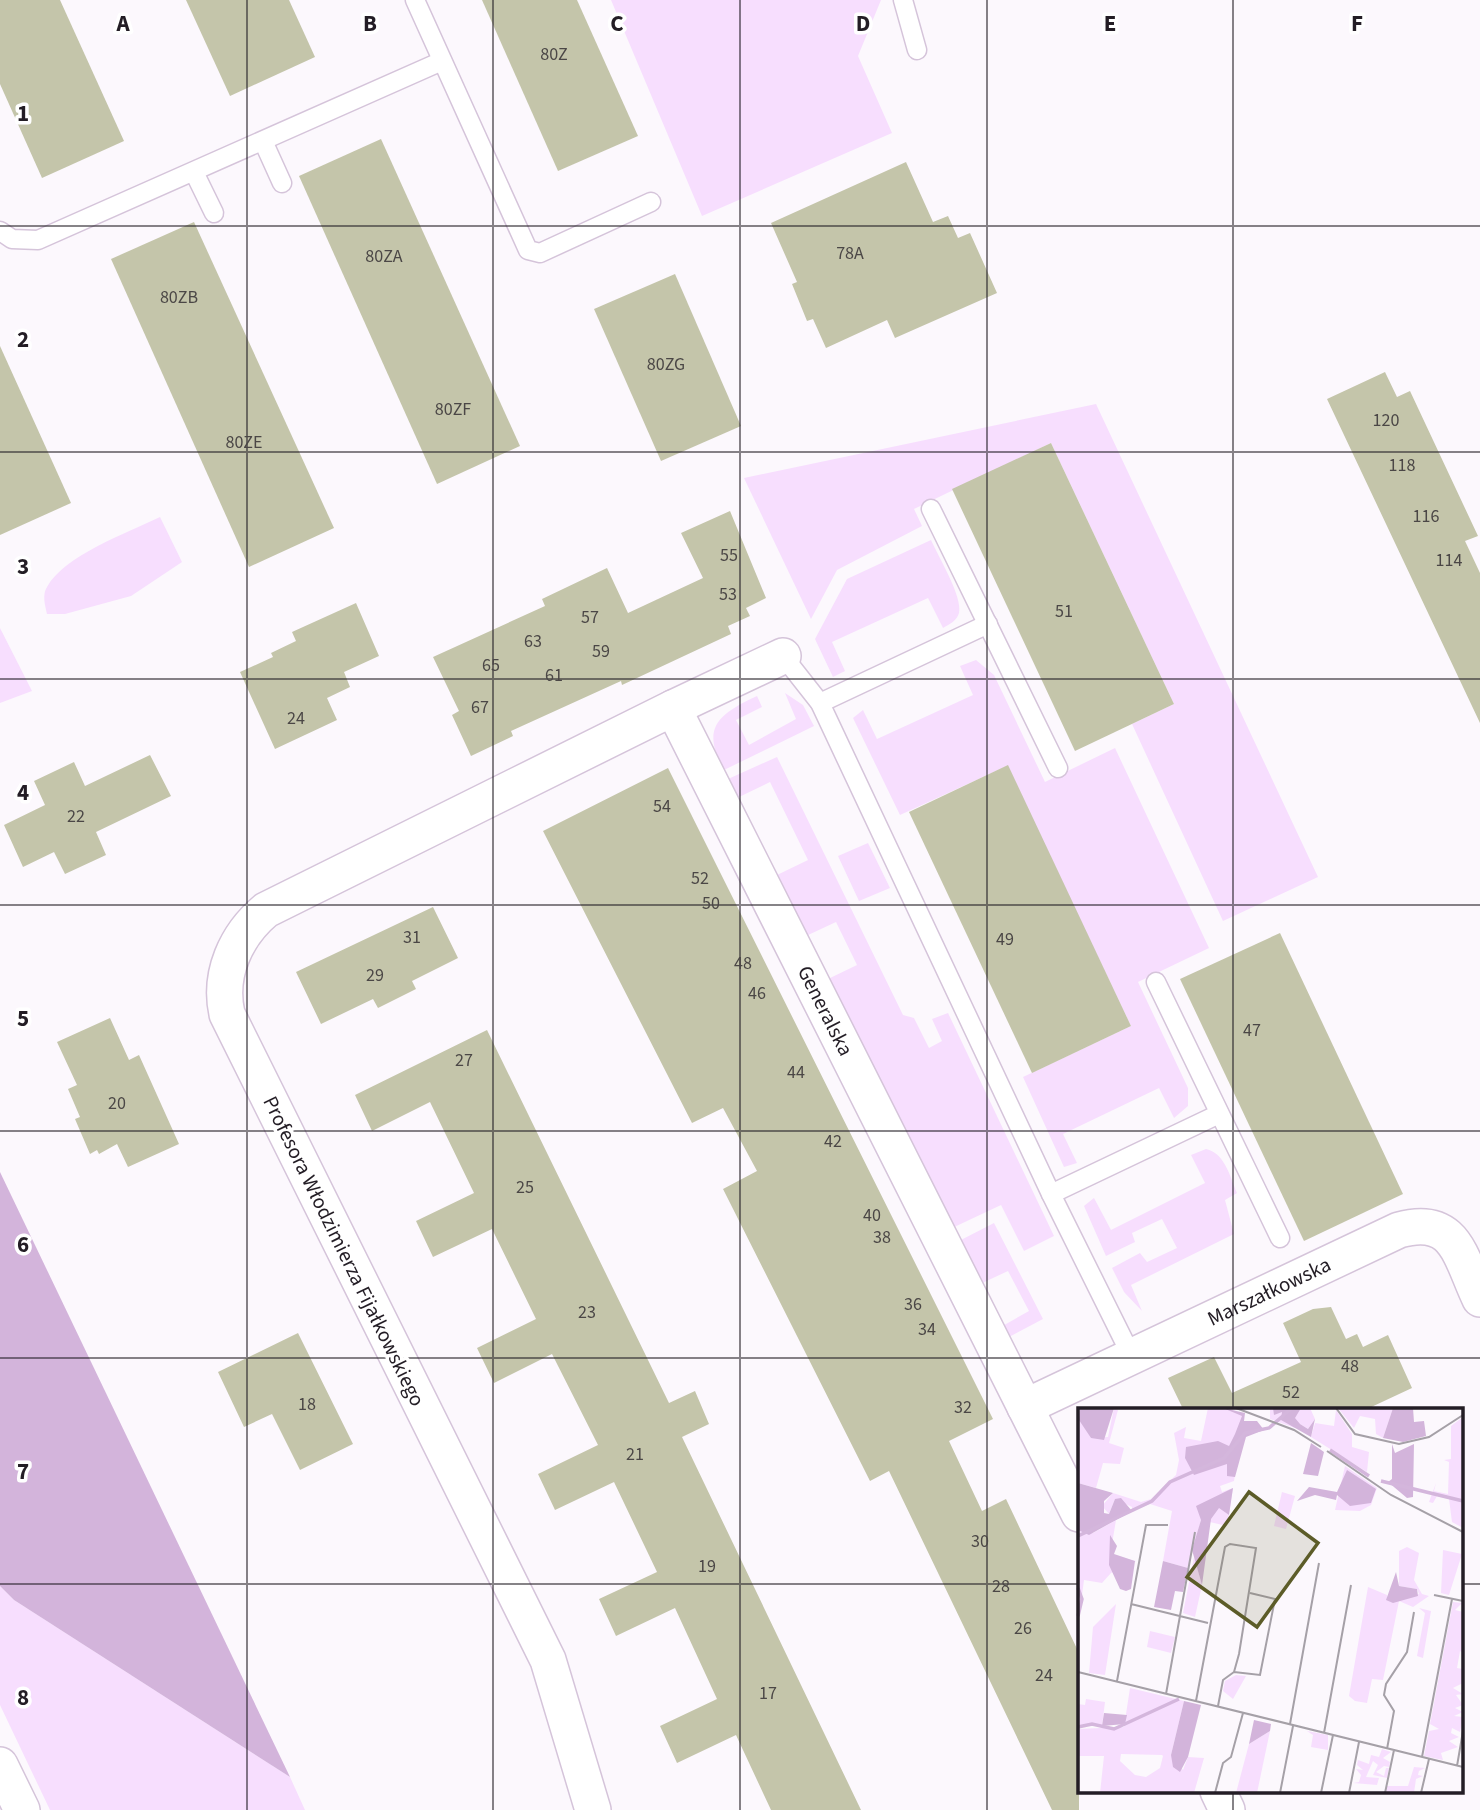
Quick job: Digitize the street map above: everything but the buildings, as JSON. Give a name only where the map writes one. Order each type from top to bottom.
[{"type":"street","points":[[673,708],[783,656]]},
{"type":"street","name":"Profesora Włodzimierza Fijałkowskiego","points":[[593,1810],[548,1660],[227,1014],[225,983],[237,944],[249,924],[266,909],[673,708]]},
{"type":"street","name":"Generalska","points":[[673,708],[1078,1512]]},
{"type":"street","name":"Marszałkowska","points":[[1026,1406],[1399,1230],[1416,1225],[1432,1226],[1446,1233],[1480,1299]]},
{"type":"street","points":[[0,1765],[22,1810]]},
{"type":"street","points":[[1218,1792],[1227,1810]]},
{"type":"lane","points":[[415,0],[528,250],[540,253],[651,202]]},
{"type":"lane","points":[[903,0],[917,51]]},
{"type":"lane","points":[[0,231],[12,239],[38,240],[442,61]]},
{"type":"lane","points":[[263,141],[282,183]]},
{"type":"lane","points":[[194,172],[214,213]]},
{"type":"lane","points":[[931,509],[1058,768]]},
{"type":"lane","points":[[820,703],[988,624]]},
{"type":"lane","points":[[783,656],[820,703],[1051,1194],[1132,1357]]},
{"type":"lane","points":[[1156,982],[1280,1238]]},
{"type":"lane","points":[[1051,1194],[1219,1114]]},
{"type":"shaded area","points":[[611,0],[881,0],[858,56],[892,133],[702,216]]},
{"type":"shaded area","points":[[1096,404],[1318,877],[1223,921],[1132,724],[1174,704],[1051,443],[914,509],[922,526],[837,570],[811,619],[744,478]]},
{"type":"shaded area","points":[[160,517],[182,562],[131,596],[65,614],[47,614],[45,590],[56,575],[98,546]]},
{"type":"shaded area","points":[[931,540],[957,597],[959,613],[956,618],[943,628],[928,598],[832,642],[845,671],[833,677],[815,639],[847,579]]},
{"type":"shaded area","points":[[0,628],[32,691],[0,703]]},
{"type":"shaded area","points":[[976,660],[994,675],[1045,782],[1115,748],[1209,948],[1138,982],[1188,1088],[1188,1106],[1174,1118],[1159,1088],[1063,1134],[1077,1163],[1064,1167],[1023,1077],[1131,1026],[1007,766],[900,815],[853,718],[863,710],[877,739],[973,695],[960,666]]},
{"type":"shaded area","points":[[785,693],[803,705],[814,726],[724,770],[714,743],[717,724],[732,709],[757,696],[762,707],[736,720],[749,745],[796,719]]},
{"type":"shaded area","points":[[777,757],[903,1015],[914,1018],[929,1048],[942,1041],[932,1019],[948,1013],[1054,1236],[1024,1251],[1001,1205],[950,1229],[828,979],[857,965],[836,922],[806,936],[777,875],[808,860],[770,782],[737,798],[728,779]]},
{"type":"shaded area","points":[[868,843],[890,888],[859,901],[838,856]]},
{"type":"shaded area","points":[[1206,1149],[1222,1160],[1237,1193],[1225,1200],[1234,1234],[1131,1285],[1142,1311],[1124,1292],[1112,1268],[1140,1253],[1147,1262],[1177,1248],[1162,1219],[1132,1233],[1135,1242],[1106,1256],[1084,1206],[1094,1198],[1111,1230],[1205,1183],[1191,1155]]},
{"type":"shaded area","points":[[0,1172],[290,1777],[14,1600],[0,1586]]},
{"type":"shaded area","points":[[994,1223],[1043,1319],[1005,1339],[999,1328],[1029,1311],[1008,1271],[978,1285],[957,1242]]},
{"type":"shaded area","points":[[0,1586],[14,1600],[290,1777],[305,1810],[50,1810],[0,1705]]}]
